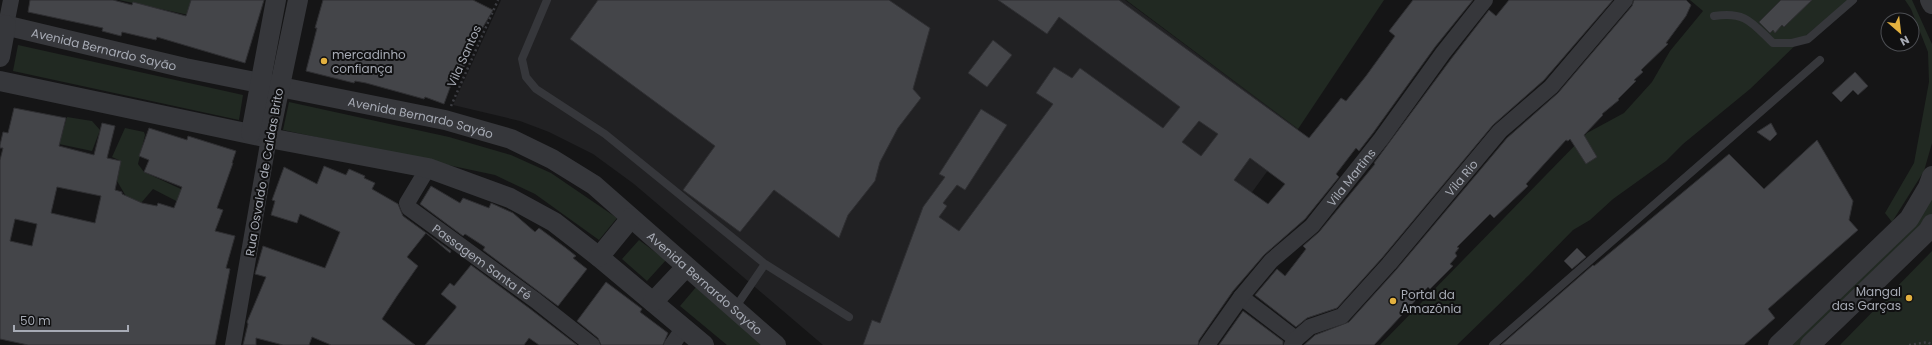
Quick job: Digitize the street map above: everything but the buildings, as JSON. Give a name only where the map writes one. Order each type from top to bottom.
[{"type":"street","points":[[0,57],[3,24],[11,0]]},
{"type":"street","name":"Rua Osvaldo de Caldas Brito","points":[[270,86],[276,0]]},
{"type":"street","name":"Rua Osvaldo de Caldas Brito","points":[[233,345],[260,136],[270,86],[298,0]]},
{"type":"street","name":"Vila Martins","points":[[1206,345],[1241,297],[1272,261],[1312,226],[1381,139],[1443,53],[1485,0]]},
{"type":"street","name":"Vila Rio","points":[[1294,342],[1310,327],[1342,316],[1389,264],[1500,131],[1551,87],[1625,0]]},
{"type":"street","points":[[1930,0],[1932,4]]},
{"type":"street","name":"Avenida Bernardo Sayão","points":[[3,24],[185,68],[445,120],[511,139],[552,159],[594,185],[776,345]]},
{"type":"street","points":[[0,81],[260,136],[428,168],[510,198],[554,222],[599,257],[683,329],[704,345]]},
{"type":"street","name":"Passagem Santa Fé","points":[[428,168],[407,203],[409,208],[535,300],[592,345]]},
{"type":"street","points":[[1778,345],[1909,219],[1928,187],[1932,176]]},
{"type":"street","points":[[599,257],[631,218]]},
{"type":"street","points":[[1810,345],[1928,231],[1932,224]]},
{"type":"street","points":[[653,302],[686,267]]},
{"type":"street","points":[[1241,297],[1294,342]]},
{"type":"street","points":[[672,345],[683,329]]},
{"type":"lane","points":[[547,0],[522,60],[526,77],[536,89],[605,134],[766,264],[849,317]]},
{"type":"lane","points":[[1714,16],[1725,14],[1746,17],[1773,43],[1792,43],[1808,39],[1852,0]]},
{"type":"lane","points":[[1493,345],[1820,60]]},
{"type":"lane","points":[[734,309],[766,264]]},
{"type":"path","name":"Vila Santos","points":[[445,120],[498,0]]},
{"type":"path","points":[[1910,345],[1928,342],[1932,345]]},
{"type":"shaded area","points":[[119,0],[191,0],[203,4],[198,17]]},
{"type":"shaded area","points":[[501,0],[1125,0],[1298,129],[1141,345],[823,345],[634,184],[593,154],[549,132],[520,121],[453,105]]},
{"type":"shaded area","points":[[1126,0],[1384,0],[1298,129]]},
{"type":"shaded area","points":[[1690,0],[1848,0],[1803,38],[1750,89],[1683,144],[1666,161],[1613,199],[1590,220],[1573,230],[1457,345],[1380,345],[1587,133],[1624,113],[1652,82],[1670,51],[1703,11]]},
{"type":"shaded area","points":[[1905,0],[1912,0],[1917,12],[1912,12]]},
{"type":"shaded area","points":[[1920,18],[1932,44],[1932,143],[1924,171],[1892,222],[1885,213],[1914,163],[1929,82],[1928,52],[1920,32]]},
{"type":"shaded area","points":[[18,45],[243,95],[239,120],[13,71]]},
{"type":"shaded area","points":[[289,102],[449,137],[511,155],[551,173],[617,218],[599,240],[535,194],[495,175],[283,130]]},
{"type":"shaded area","points":[[67,117],[92,121],[100,130],[92,151],[59,144]]},
{"type":"shaded area","points":[[125,128],[144,132],[145,135],[138,164],[144,172],[196,196],[188,207],[153,189],[141,203],[127,198],[117,181],[121,161],[112,157]]},
{"type":"shaded area","points":[[1932,192],[1932,219],[1805,345],[1788,345]]},
{"type":"shaded area","points":[[639,240],[666,260],[647,281],[622,259]]},
{"type":"shaded area","name":"Mangal das Garças","points":[[1932,251],[1932,345],[1840,345]]},
{"type":"shaded area","points":[[697,286],[764,345],[727,345],[680,306]]},
{"type":"place","name":"mercadinho confiança","points":[[324,61]]},
{"type":"place","name":"Mangal das Garças","points":[[1909,298]]},
{"type":"place","name":"Portal da Amazônia","points":[[1393,301]]}]
